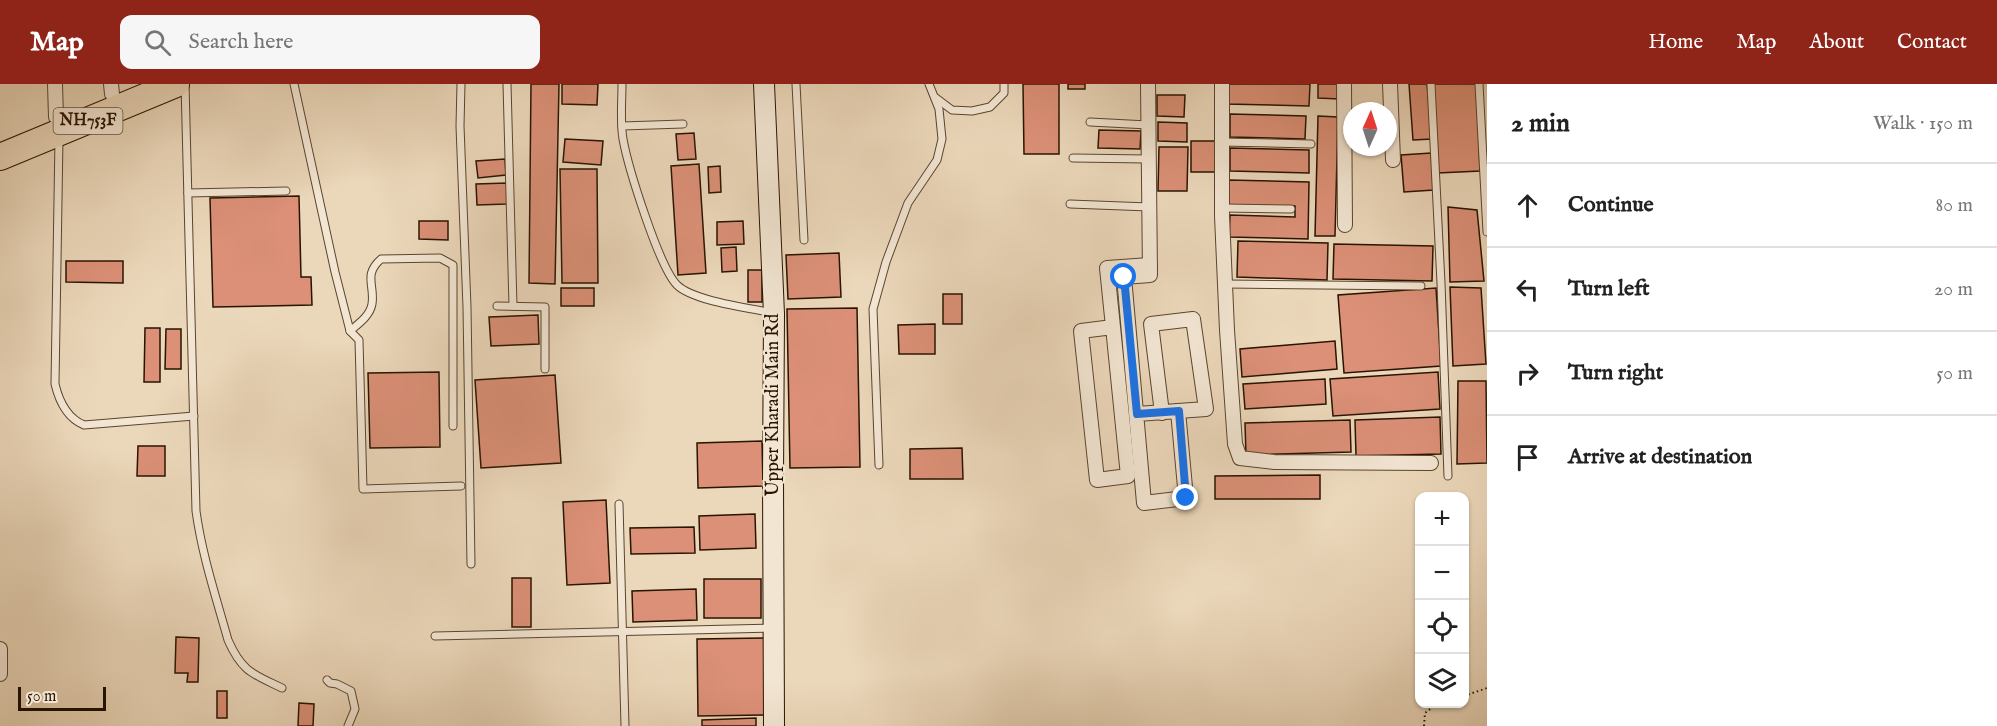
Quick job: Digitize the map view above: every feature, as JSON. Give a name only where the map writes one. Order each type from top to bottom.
[{"type":"highway","name":"NH753F","points":[[0,139],[57,125],[176,84]]},
{"type":"highway","name":"NH753F","points":[[0,158],[119,87]]},
{"type":"street","points":[[55,84],[57,125]]},
{"type":"street","name":"Upper Kharadi Main Rd","points":[[764,84],[774,314],[774,726]]},
{"type":"street","points":[[1148,84],[1150,275],[1124,277],[1144,503],[1186,498],[1179,411]]},
{"type":"street","points":[[1222,84],[1222,208],[1225,284],[1235,444],[1240,458],[1274,462],[1431,464]]},
{"type":"street","points":[[1344,84],[1345,225]]},
{"type":"street","points":[[1390,84],[1393,160]]},
{"type":"street","points":[[1113,327],[1082,331],[1097,480],[1128,476],[1113,327],[1107,268],[1150,265]]},
{"type":"street","points":[[1137,414],[1162,413],[1206,409],[1193,319],[1151,324],[1162,413]]},
{"type":"street","points":[[0,649],[0,674]]},
{"type":"lane","points":[[185,84],[196,511],[202,548],[234,654],[251,674],[282,688]]},
{"type":"lane","points":[[294,84],[335,272],[350,331],[359,340],[363,489],[461,486]]},
{"type":"lane","points":[[461,84],[471,564]]},
{"type":"lane","points":[[507,84],[513,306]]},
{"type":"lane","points":[[622,84],[622,126],[628,158],[660,255],[677,286],[709,300],[774,314]]},
{"type":"lane","points":[[796,84],[804,240]]},
{"type":"lane","points":[[879,465],[873,309],[886,262],[908,203],[937,160],[942,139],[939,109],[929,84]]},
{"type":"lane","points":[[935,98],[952,110],[972,111],[990,107],[1004,93],[1004,84]]},
{"type":"lane","points":[[1431,84],[1448,476]]},
{"type":"lane","points":[[1479,84],[1487,232]]},
{"type":"lane","points":[[1090,122],[1148,125]]},
{"type":"lane","points":[[622,126],[683,124]]},
{"type":"lane","points":[[57,125],[55,384],[59,400],[76,422],[84,425],[194,416]]},
{"type":"lane","points":[[1222,142],[1311,144]]},
{"type":"lane","points":[[1073,158],[1148,159]]},
{"type":"lane","points":[[188,193],[286,191]]},
{"type":"lane","points":[[1070,204],[1149,207]]},
{"type":"lane","points":[[1222,208],[1291,209]]},
{"type":"lane","points":[[350,331],[365,318],[372,305],[370,280],[373,266],[381,259],[440,258],[453,265],[453,426]]},
{"type":"lane","points":[[1225,284],[1420,286]]},
{"type":"lane","points":[[497,306],[545,307],[545,369]]},
{"type":"lane","points":[[619,504],[625,726]]},
{"type":"lane","points":[[435,636],[774,628]]},
{"type":"lane","points":[[327,680],[351,692],[355,709],[348,726]]},
{"type":"path","points":[[1469,694],[1487,688]]},
{"type":"path","points":[[1424,726],[1425,713],[1432,708]]},
{"type":"building","points":[[531,84],[559,84],[555,284],[529,283]]},
{"type":"building","points":[[562,84],[598,84],[597,105],[562,104]]},
{"type":"building","points":[[1023,84],[1059,84],[1059,154],[1024,154]]},
{"type":"building","points":[[1068,84],[1085,84],[1085,89],[1068,89]]},
{"type":"building","points":[[1226,84],[1310,84],[1309,106],[1225,104]]},
{"type":"building","points":[[1318,84],[1339,84],[1339,99],[1318,98]]},
{"type":"building","points":[[1409,84],[1427,84],[1432,139],[1413,140]]},
{"type":"building","points":[[1433,84],[1477,84],[1480,171],[1438,173]]},
{"type":"building","points":[[1157,95],[1185,95],[1184,117],[1157,116]]},
{"type":"building","points":[[1230,114],[1306,116],[1305,139],[1230,137]]},
{"type":"building","points":[[1318,116],[1338,117],[1335,236],[1315,236]]},
{"type":"building","points":[[1158,122],[1187,123],[1187,142],[1158,141]]},
{"type":"building","points":[[1099,130],[1141,131],[1140,149],[1098,148]]},
{"type":"building","points":[[694,133],[696,159],[678,160],[676,134]]},
{"type":"building","points":[[565,139],[603,141],[601,165],[563,162]]},
{"type":"building","points":[[1191,141],[1218,141],[1217,172],[1191,172]]},
{"type":"building","points":[[1159,147],[1188,147],[1187,191],[1158,191]]},
{"type":"building","points":[[1230,148],[1309,150],[1309,173],[1230,171]]},
{"type":"building","points":[[1431,153],[1434,190],[1404,192],[1401,155]]},
{"type":"building","points":[[505,159],[506,175],[478,178],[476,161]]},
{"type":"building","points":[[699,164],[706,273],[678,275],[671,166]]},
{"type":"building","points":[[720,166],[721,192],[709,193],[708,167]]},
{"type":"building","points":[[560,169],[597,169],[598,283],[562,283]]},
{"type":"building","points":[[1228,180],[1309,182],[1308,239],[1229,237],[1230,215],[1295,217],[1295,206],[1228,205]]},
{"type":"building","points":[[507,183],[507,204],[477,205],[476,184]]},
{"type":"building","points":[[299,196],[301,277],[311,277],[312,305],[213,307],[210,198]]},
{"type":"building","points":[[1448,207],[1477,210],[1484,281],[1450,282]]},
{"type":"building","points":[[419,221],[448,221],[448,240],[419,239]]},
{"type":"building","points":[[743,221],[744,244],[717,245],[717,222]]},
{"type":"building","points":[[1238,241],[1328,243],[1327,280],[1237,277]]},
{"type":"building","points":[[1334,244],[1433,246],[1432,281],[1333,279]]},
{"type":"building","points":[[736,247],[737,271],[722,272],[721,248]]},
{"type":"building","points":[[839,253],[841,297],[788,299],[786,255]]},
{"type":"building","points":[[66,261],[123,261],[123,283],[66,282]]},
{"type":"building","points":[[748,270],[762,270],[762,302],[748,302]]},
{"type":"building","points":[[1450,287],[1481,288],[1486,364],[1453,366]]},
{"type":"building","points":[[561,288],[594,288],[594,306],[561,306]]},
{"type":"building","points":[[1436,288],[1441,366],[1344,373],[1338,295]]},
{"type":"building","points":[[943,294],[962,294],[962,324],[943,324]]},
{"type":"building","points":[[857,308],[860,467],[790,468],[787,309]]},
{"type":"building","points":[[538,315],[539,344],[491,346],[489,317]]},
{"type":"building","points":[[935,324],[935,354],[899,354],[898,325]]},
{"type":"building","points":[[145,328],[160,328],[160,382],[144,382]]},
{"type":"building","points":[[166,329],[181,329],[181,369],[165,369]]},
{"type":"building","points":[[1335,341],[1337,369],[1242,377],[1240,349]]},
{"type":"building","points":[[439,372],[440,447],[370,448],[368,373]]},
{"type":"building","points":[[1438,372],[1440,409],[1333,416],[1330,379]]},
{"type":"building","points":[[555,375],[561,463],[481,468],[475,380]]},
{"type":"building","points":[[1325,379],[1326,404],[1245,409],[1243,384]]},
{"type":"building","points":[[1458,381],[1486,381],[1487,463],[1457,464]]},
{"type":"building","points":[[1440,417],[1441,454],[1356,456],[1355,420]]},
{"type":"building","points":[[1350,420],[1351,452],[1246,455],[1245,423]]},
{"type":"building","points":[[762,441],[763,486],[698,488],[697,443]]},
{"type":"building","points":[[138,446],[165,446],[165,476],[137,476]]},
{"type":"building","points":[[962,448],[963,479],[910,479],[910,449]]},
{"type":"building","points":[[1320,475],[1320,499],[1215,499],[1215,476]]},
{"type":"building","points":[[606,500],[610,583],[567,585],[563,502]]},
{"type":"building","points":[[755,514],[756,548],[700,550],[699,516]]},
{"type":"building","points":[[694,527],[695,553],[631,554],[630,528]]},
{"type":"building","points":[[512,578],[531,578],[531,627],[512,627]]},
{"type":"building","points":[[704,579],[761,579],[761,618],[704,618]]},
{"type":"building","points":[[696,589],[697,620],[633,622],[632,591]]},
{"type":"building","points":[[176,637],[199,638],[198,682],[187,682],[188,673],[175,673]]},
{"type":"building","points":[[765,638],[767,715],[698,716],[697,639]]},
{"type":"building","points":[[217,691],[227,691],[227,718],[217,718]]},
{"type":"building","points":[[299,703],[314,704],[313,726],[298,726]]},
{"type":"building","points":[[756,718],[756,726],[702,726],[702,720]]},
{"type":"route","points":[[1124,277],[1137,414],[1179,411],[1186,498]]}]
